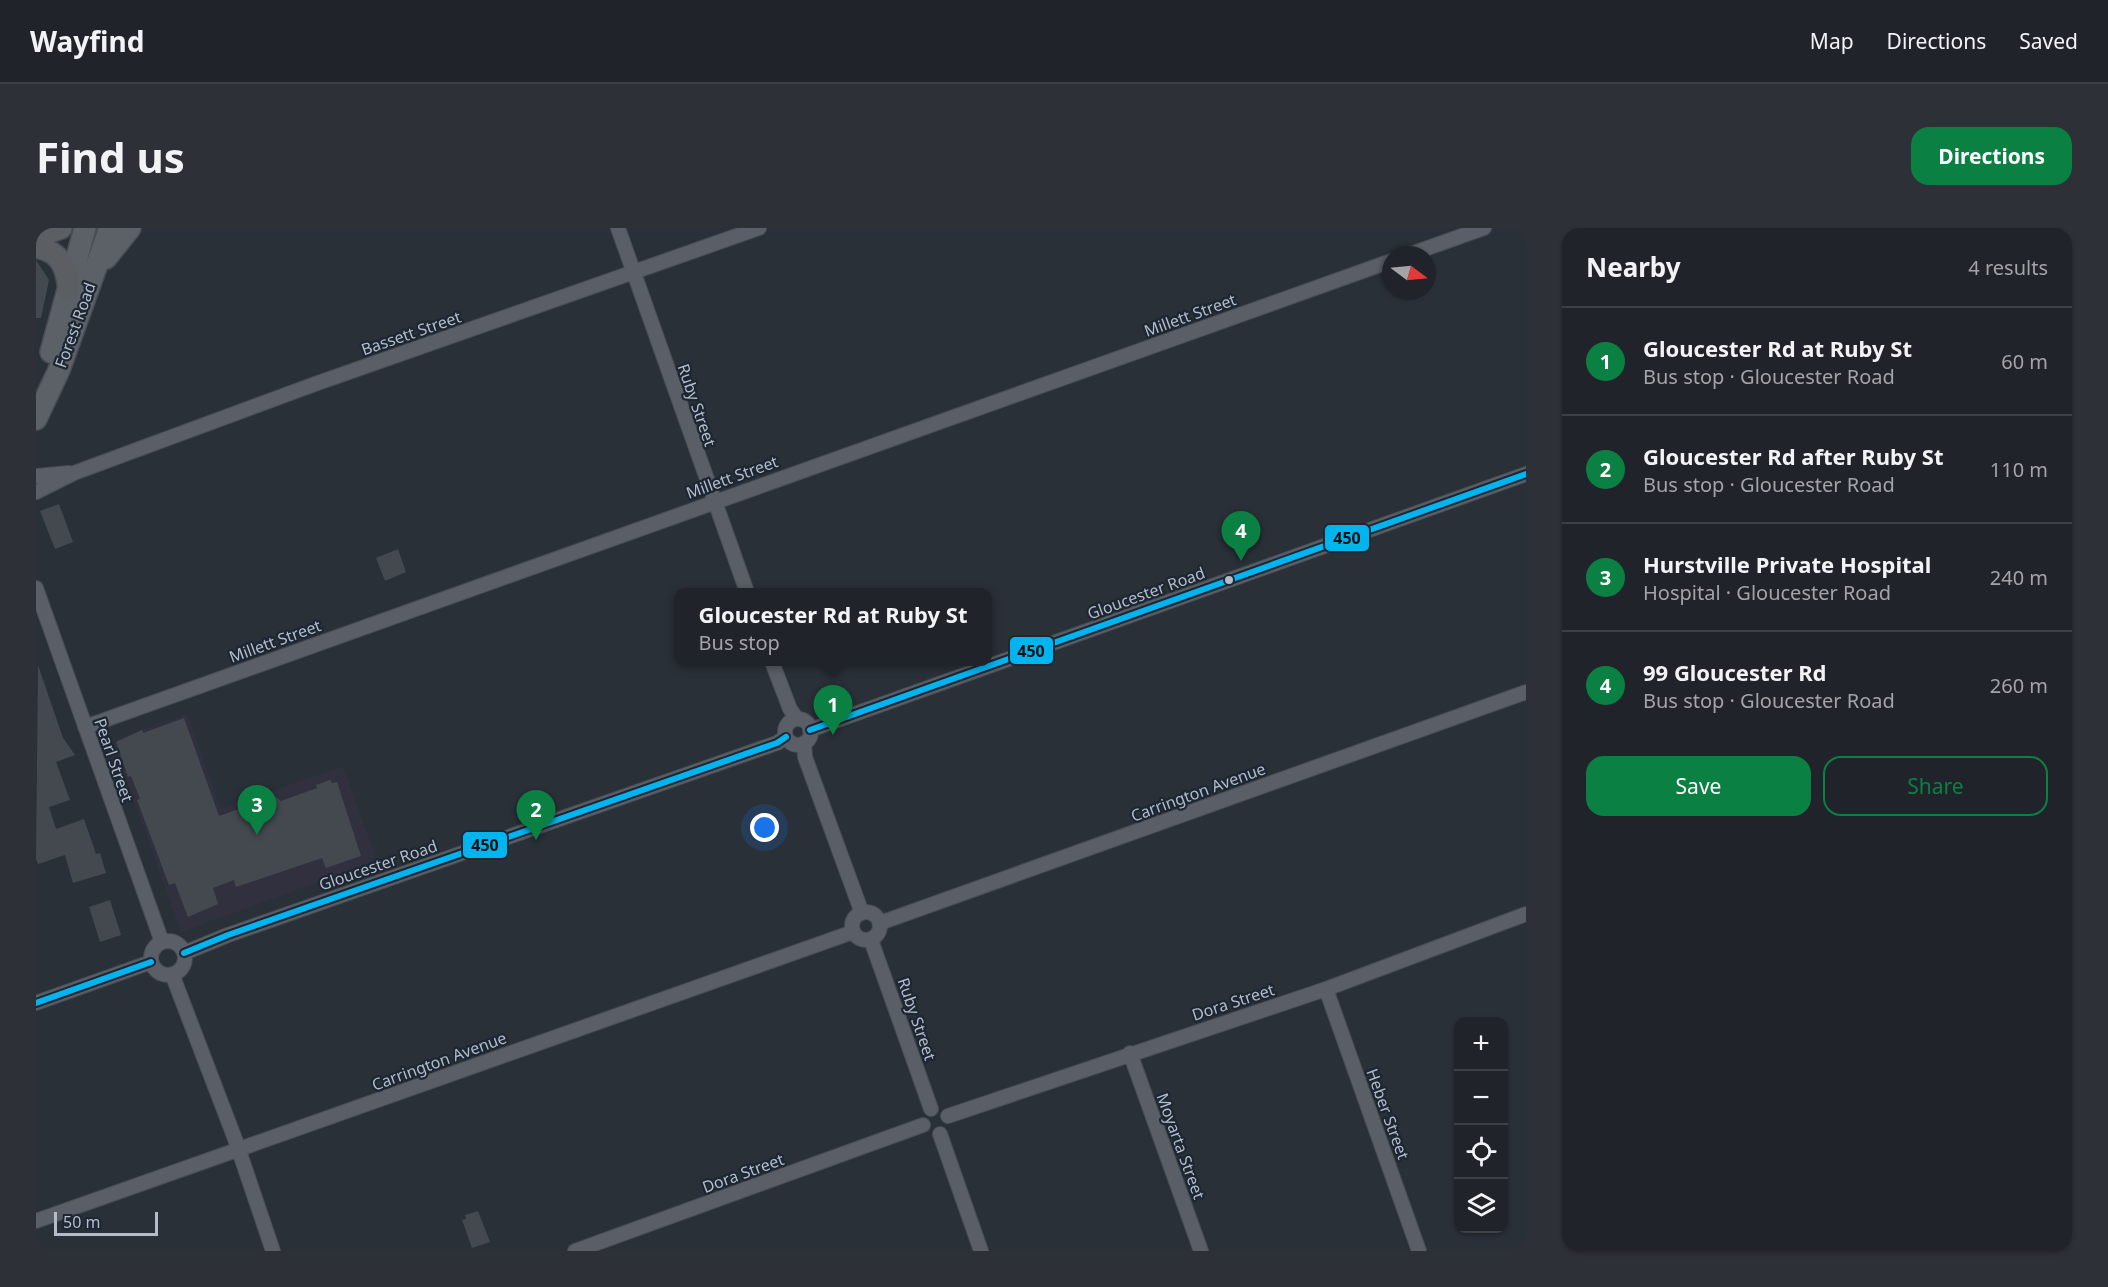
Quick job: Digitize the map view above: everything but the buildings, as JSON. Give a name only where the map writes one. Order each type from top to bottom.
[{"type":"highway","points":[[36,237],[61,228]]},
{"type":"highway","points":[[36,247],[54,253],[64,263],[69,290]]},
{"type":"main road","name":"Forest Road","points":[[36,395],[69,290],[85,228]]},
{"type":"main road","name":"Forest Road","points":[[36,419],[58,370],[110,228]]},
{"type":"main road","points":[[91,282],[117,242],[130,228]]},
{"type":"street","name":"Ruby Street","points":[[618,228],[713,502],[745,588]]},
{"type":"street","name":"Bassett Street","points":[[36,492],[75,473],[315,384],[759,228]]},
{"type":"street","points":[[1433,246],[1484,228]]},
{"type":"street","name":"Millett Street","points":[[85,727],[1382,264]]},
{"type":"street","name":"Bassett Street","points":[[36,476],[75,473]]},
{"type":"street","name":"Gloucester Road","points":[[807,736],[1526,474]]},
{"type":"street","name":"Pearl Street","points":[[36,588],[162,942]]},
{"type":"street","points":[[774,666],[790,709],[797,719],[804,721],[807,736],[805,757],[862,913]]},
{"type":"street","name":"Carrington Avenue","points":[[880,923],[1526,692]]},
{"type":"street","points":[[797,719],[787,726],[786,737],[794,744],[807,736]]},
{"type":"street","name":"Gloucester Road","points":[[184,953],[228,935],[777,743],[786,737]]},
{"type":"street","points":[[862,913],[873,914],[880,923],[877,936],[872,940],[859,938],[853,932],[853,920],[862,913]]},
{"type":"street","name":"Dora Street","points":[[948,1116],[1326,988],[1526,914]]},
{"type":"street","name":"Carrington Avenue","points":[[36,1221],[853,932]]},
{"type":"street","name":"Ruby Street","points":[[872,940],[931,1109]]},
{"type":"street","points":[[173,941],[184,953],[181,969],[172,974],[157,971],[152,962],[154,948],[162,942],[173,941]]},
{"type":"street","points":[[36,1003],[152,962]]},
{"type":"street","points":[[172,974],[239,1150],[273,1251]]},
{"type":"street","name":"Heber Street","points":[[1326,988],[1419,1251]]},
{"type":"street","name":"Moyarta Street","points":[[1130,1053],[1201,1251]]},
{"type":"street","points":[[940,1108],[948,1116],[948,1128],[940,1134],[931,1134],[923,1125],[924,1115],[931,1109],[940,1108]]},
{"type":"street","name":"Dora Street","points":[[575,1251],[923,1125]]},
{"type":"street","points":[[940,1134],[981,1251]]},
{"type":"shaded area","points":[[187,714],[221,809],[343,766],[377,861],[181,932],[114,746],[118,738]]},
{"type":"transit line","name":"450","points":[[992,665],[1526,474]]},
{"type":"transit line","name":"450","points":[[810,730],[989,666]]},
{"type":"transit line","name":"450","points":[[184,953],[228,935],[777,743],[786,737]]},
{"type":"transit line","name":"450","points":[[36,1003],[151,962]]},
{"type":"place","name":"99 Gloucester Rd","points":[[1241,561]]},
{"type":"place","name":"Gloucester Rd at Ruby St","points":[[833,735]]},
{"type":"place","name":"Hurstville Private Hospital","points":[[257,835]]},
{"type":"place","name":"Gloucester Rd after Ruby St","points":[[536,840]]}]
